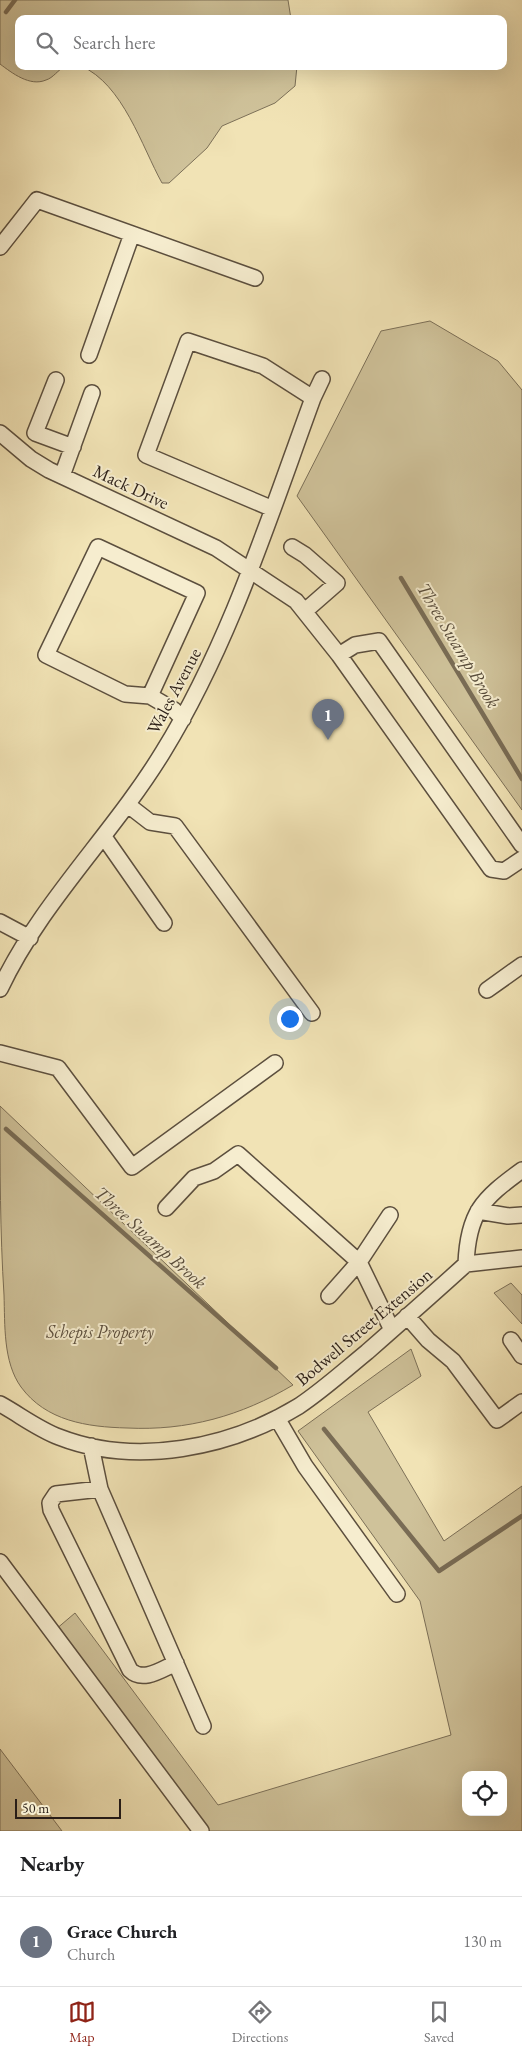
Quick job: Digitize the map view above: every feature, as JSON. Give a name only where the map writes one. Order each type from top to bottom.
[{"type":"street","points":[[0,247],[36,200],[255,278]]},
{"type":"street","points":[[89,355],[132,234]]},
{"type":"street","points":[[273,509],[146,454],[188,341],[263,366],[313,398]]},
{"type":"street","name":"Wales Avenue","points":[[0,989],[30,938],[128,804],[183,719],[214,655],[250,570],[313,398],[322,379]]},
{"type":"street","points":[[56,380],[36,433],[73,447]]},
{"type":"street","points":[[62,476],[92,393]]},
{"type":"street","name":"Mack Drive","points":[[0,433],[31,459],[62,476],[216,548],[284,592],[306,611],[492,869],[504,871],[522,859]]},
{"type":"street","points":[[292,547],[305,555],[337,583],[306,611]]},
{"type":"street","points":[[150,696],[197,593],[98,548],[46,655],[125,694],[150,696],[174,710],[183,719]]},
{"type":"street","points":[[339,655],[355,645],[379,641],[522,845]]},
{"type":"street","points":[[128,804],[150,822],[175,826],[312,1013]]},
{"type":"street","points":[[104,836],[164,923]]},
{"type":"street","points":[[0,922],[30,938]]},
{"type":"street","points":[[487,990],[522,965]]},
{"type":"street","points":[[0,1053],[58,1068],[132,1167],[275,1063]]},
{"type":"street","points":[[166,1208],[194,1178],[214,1171],[238,1154],[359,1262],[392,1330]]},
{"type":"street","points":[[522,1170],[496,1189],[478,1211],[470,1227],[466,1264],[522,1258]]},
{"type":"street","points":[[478,1211],[508,1216],[522,1215]]},
{"type":"street","points":[[329,1296],[359,1262],[390,1215]]},
{"type":"street","name":"Bodwell Street Extension","points":[[0,1404],[58,1437],[115,1450],[173,1449],[228,1437],[277,1418],[332,1382],[466,1264]]},
{"type":"street","points":[[407,1316],[428,1340],[453,1361],[497,1420],[522,1402]]},
{"type":"street","points":[[511,1340],[522,1356]]},
{"type":"street","points":[[277,1418],[306,1466],[397,1594]]},
{"type":"street","points":[[91,1446],[100,1489],[204,1726]]},
{"type":"street","points":[[100,1489],[56,1494],[50,1503],[51,1510],[130,1670],[139,1676],[146,1676],[176,1663]]},
{"type":"street","points":[[0,1562],[200,1831]]},
{"type":"green space","points":[[0,0],[288,0],[290,15],[15,15],[15,70],[60,70],[49,79],[34,82],[22,78],[0,64]]},
{"type":"green space","points":[[88,70],[297,70],[295,86],[275,103],[222,126],[207,148],[169,183],[162,183],[120,101],[96,75]]},
{"type":"green space","points":[[430,321],[498,361],[522,390],[522,810],[297,496],[381,331]]},
{"type":"green space","name":"Schepis Property","points":[[0,1106],[293,1385],[254,1405],[233,1413],[192,1424],[171,1427],[112,1427],[82,1424],[55,1415],[42,1408],[31,1398],[15,1377],[6,1343],[1,1224]]},
{"type":"green space","points":[[511,1283],[522,1295],[522,1324],[494,1293]]},
{"type":"green space","points":[[411,1349],[421,1376],[368,1412],[444,1541],[522,1486],[522,1831],[194,1831],[55,1630],[75,1613],[218,1805],[451,1735],[420,1601],[298,1431]]},
{"type":"green space","points":[[0,1749],[62,1831],[0,1831]]},
{"type":"waterway","name":"Three Swamp Brook","points":[[6,12],[15,0]]},
{"type":"waterway","name":"Three Swamp Brook","points":[[401,578],[522,779]]},
{"type":"waterway","name":"Three Swamp Brook","points":[[6,1129],[276,1368]]},
{"type":"waterway","name":"Three Swamp Brook","points":[[324,1429],[439,1571],[522,1516]]},
{"type":"place","name":"Grace Church","points":[[328,740]]}]
